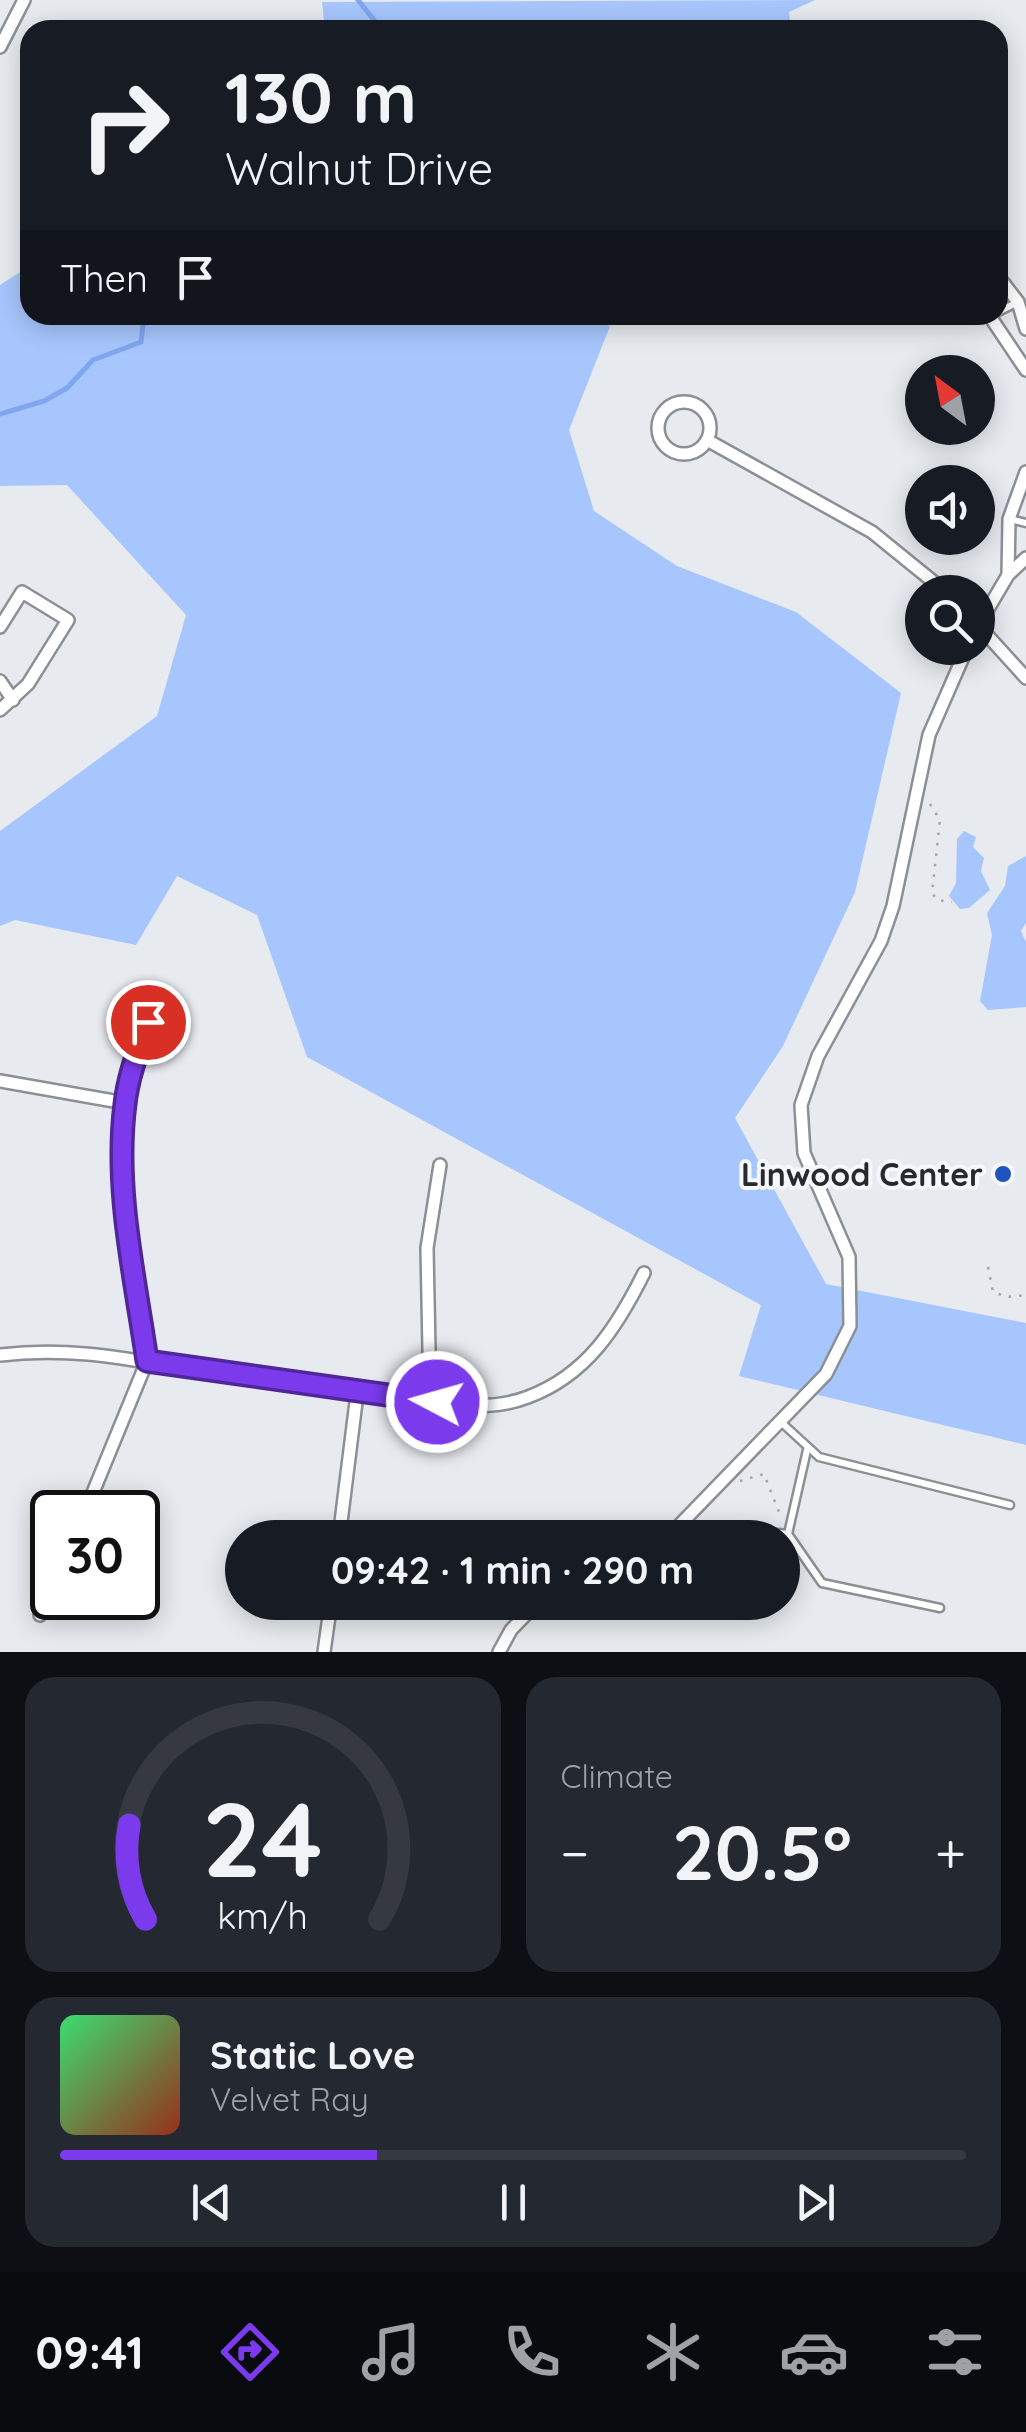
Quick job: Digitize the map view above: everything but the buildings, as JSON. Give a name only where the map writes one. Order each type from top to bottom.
[{"type":"street","points":[[0,47],[24,0]]},
{"type":"street","points":[[1008,289],[1018,302],[1026,330]]},
{"type":"street","points":[[998,325],[1026,370]]},
{"type":"street","points":[[674,404],[692,404],[709,422],[707,440],[688,454],[670,450],[660,437],[662,416],[674,404]]},
{"type":"street","points":[[707,440],[872,532],[925,575]]},
{"type":"street","points":[[1008,575],[1009,519],[1026,472]]},
{"type":"street","points":[[995,597],[1008,575],[1026,558]]},
{"type":"street","points":[[0,627],[22,592],[68,620],[13,700],[0,710]]},
{"type":"street","points":[[995,644],[1026,678]]},
{"type":"street","points":[[685,1520],[782,1423],[840,1352],[850,1326],[853,1303],[848,1258],[804,1153],[800,1106],[818,1056],[881,942],[893,906],[929,735],[960,665]]},
{"type":"street","points":[[0,682],[13,700]]},
{"type":"street","points":[[93,1490],[147,1361],[126,1207],[125,1103],[148,1022]]},
{"type":"street","points":[[0,1081],[125,1103]]},
{"type":"street","points":[[430,1402],[427,1248],[440,1165]]},
{"type":"street","points":[[0,1354],[84,1350],[357,1394],[472,1406],[503,1404],[552,1386],[600,1348],[622,1319],[644,1273]]},
{"type":"street","points":[[341,1520],[357,1394]]},
{"type":"street","points":[[324,1652],[328,1620]]},
{"type":"street","points":[[498,1652],[521,1620]]},
{"type":"lane","points":[[1008,307],[1018,302]]},
{"type":"lane","points":[[1009,519],[1026,523]]},
{"type":"lane","points":[[782,1423],[806,1450],[847,1465],[1010,1505]]},
{"type":"lane","points":[[791,1520],[806,1450]]},
{"type":"lane","points":[[800,1551],[822,1583],[940,1608]]},
{"type":"path","points":[[914,801],[929,804],[939,813],[932,893],[936,900],[952,902]]},
{"type":"path","points":[[988,1267],[993,1292],[1007,1297],[1026,1295]]},
{"type":"path","points":[[730,1475],[741,1482],[764,1474],[782,1520]]},
{"type":"shaded area","points":[[815,0],[789,12],[790,20],[324,20],[322,2]]},
{"type":"shaded area","points":[[20,272],[20,325],[610,326],[569,430],[594,511],[677,566],[796,612],[901,693],[855,892],[783,1046],[735,1118],[826,1284],[1026,1323],[1026,1445],[739,1376],[761,1305],[307,1057],[257,915],[177,876],[136,945],[15,920],[0,926],[0,831],[157,716],[186,615],[67,485],[0,486],[0,285]]},
{"type":"shaded area","points":[[964,831],[976,837],[973,847],[984,858],[981,871],[990,890],[969,908],[960,909],[949,896],[956,883],[957,839]]},
{"type":"shaded area","points":[[1026,856],[1026,923],[1021,931],[1026,942],[1026,1007],[988,1010],[980,1001],[992,935],[987,913],[1005,886],[1008,866]]},
{"type":"waterway","points":[[358,0],[374,20]]},
{"type":"waterway","points":[[0,414],[44,401],[67,388],[93,360],[141,342],[143,325]]},
{"type":"place","name":"Linwood Center","points":[[1003,1174]]},
{"type":"route","points":[[148,1022],[125,1103],[123,1140],[126,1207],[147,1361],[357,1394],[437,1402]]}]
